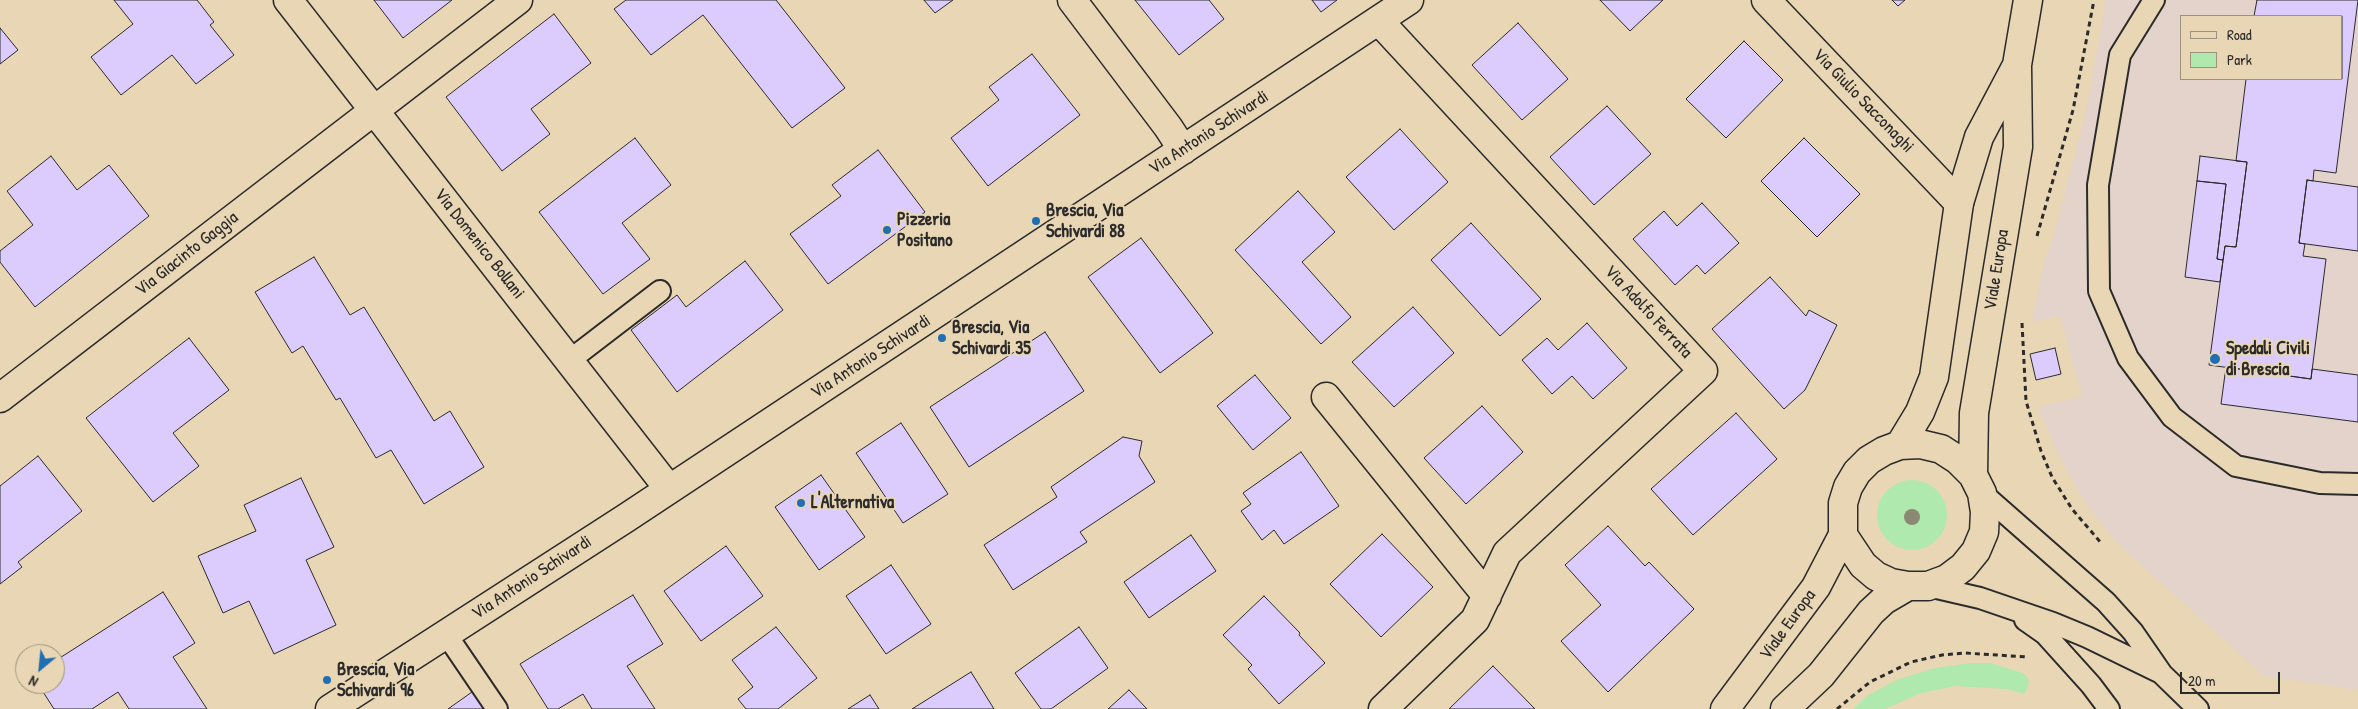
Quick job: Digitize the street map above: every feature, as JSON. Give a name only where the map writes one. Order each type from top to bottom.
[{"type":"street","name":"Via Domenico Bollani","points":[[288,0],[669,489]]},
{"type":"street","name":"Via Giacinto Gaggia","points":[[0,398],[518,0]]},
{"type":"street","points":[[1072,0],[1168,127],[1183,150]]},
{"type":"street","name":"Via Antonio Schivardi","points":[[330,709],[669,489],[1409,0]]},
{"type":"street","name":"Via Giulio Sacconaghi","points":[[1766,0],[1959,202]]},
{"type":"street","name":"Viale Europa","points":[[1785,709],[1820,675],[1871,612],[1884,600],[1918,586],[1947,579],[1963,567],[1976,551],[1984,532],[1985,512],[1977,484],[1974,414],[2018,147],[2017,65],[2028,0]]},
{"type":"street","name":"Via Adolfo Ferrata","points":[[1379,21],[1703,371],[1507,553],[1475,620],[1383,709]]},
{"type":"street","name":"Viale Europa","points":[[1900,446],[1920,412],[1934,377],[1959,202],[1979,137],[2017,65]]},
{"type":"street","points":[[1326,397],[1487,596]]},
{"type":"street","name":"Viale Europa","points":[[1725,709],[1816,587],[1843,535],[1843,503],[1848,486],[1857,472],[1869,460],[1884,451],[1900,446],[1920,444],[1940,449],[1958,460],[1977,484]]},
{"type":"street","points":[[1843,535],[1863,565],[1876,576],[1891,583],[1918,586]]},
{"type":"lane","points":[[2154,0],[2120,55],[2098,185],[2098,291],[2128,358],[2172,417],[2236,466],[2320,483],[2358,484]]},
{"type":"lane","points":[[570,360],[660,291]]},
{"type":"lane","points":[[1977,484],[2106,602],[2133,632],[2162,674],[2198,709]]},
{"type":"lane","points":[[1918,586],[2005,606],[2087,637],[2162,674]]},
{"type":"lane","points":[[2005,606],[2045,634],[2109,709]]},
{"type":"lane","points":[[446,634],[497,709]]},
{"type":"path","points":[[2036,240],[2073,110],[2094,0]]},
{"type":"path","points":[[2022,315],[2026,401],[2042,451],[2052,477],[2072,509],[2102,544]]},
{"type":"path","points":[[1837,709],[1870,682],[1911,662],[1942,655],[1965,653],[2032,657]]},
{"type":"shaded area","name":"Spedali Civili di Brescia","points":[[2106,0],[2358,0],[2358,690],[2264,676],[2115,541],[2084,501],[2057,451],[2038,407],[2082,396],[2060,316],[2032,322],[2045,259],[2054,234],[2086,112]]},
{"type":"green space","points":[[1919,480],[1932,486],[1941,495],[1945,501],[1947,515],[1945,529],[1937,540],[1926,548],[1905,550],[1898,548],[1887,540],[1879,529],[1877,508],[1879,501],[1887,490],[1898,482]]},
{"type":"green space","points":[[1970,663],[1991,663],[2025,674],[2029,682],[2025,694],[2007,689],[1955,686],[1921,693],[1885,709],[1853,709],[1867,696],[1896,680],[1935,668]]},
{"type":"building","points":[[114,0],[197,0],[214,22],[210,25],[234,55],[196,84],[172,55],[121,95],[91,57],[133,24]]},
{"type":"building","points":[[374,0],[452,0],[403,38]]},
{"type":"building","points":[[626,0],[776,0],[845,88],[792,128],[703,15],[651,55],[614,9]]},
{"type":"building","points":[[924,0],[953,0],[935,13]]},
{"type":"building","points":[[1135,0],[1209,0],[1224,19],[1179,55]]},
{"type":"building","points":[[1312,0],[1337,0],[1321,12]]},
{"type":"building","points":[[1600,0],[1663,0],[1630,31]]},
{"type":"building","points":[[1892,0],[1905,0],[1898,6]]},
{"type":"building","points":[[2257,0],[2358,0],[2336,173],[2314,170],[2313,181],[2307,180],[2299,243],[2305,244],[2303,256],[2326,259],[2311,379],[2209,365],[2225,246],[2236,247],[2247,162],[2236,161],[2246,80],[2343,80],[2343,15],[2254,15]]},
{"type":"building","points":[[554,14],[591,63],[531,109],[550,134],[502,171],[446,97]]},
{"type":"building","points":[[1518,23],[1568,79],[1522,120],[1472,65]]},
{"type":"building","points":[[0,28],[18,50],[0,64]]},
{"type":"building","points":[[1744,41],[1783,80],[1726,138],[1686,99]]},
{"type":"building","points":[[1032,54],[1080,115],[988,186],[951,138],[999,100],[989,87]]},
{"type":"building","points":[[1607,106],[1651,154],[1594,205],[1550,157]]},
{"type":"building","points":[[1400,129],[1448,182],[1394,230],[1346,177]]},
{"type":"building","points":[[635,138],[671,185],[622,223],[650,259],[603,294],[539,212]]},
{"type":"building","points":[[1804,138],[1860,194],[1817,237],[1761,181]]},
{"type":"building","points":[[878,150],[925,212],[828,284],[790,234],[841,196],[832,185]]},
{"type":"building","points":[[51,156],[77,190],[109,165],[149,216],[35,307],[0,262],[0,251],[33,225],[7,191]]},
{"type":"building","points":[[2200,156],[2247,162],[2236,247],[2225,246],[2223,260],[2217,259],[2226,184],[2197,181]]},
{"type":"building","points":[[2307,180],[2358,187],[2358,251],[2299,243]]},
{"type":"building","points":[[2197,181],[2226,184],[2217,259],[2223,260],[2220,282],[2185,277]]},
{"type":"building","points":[[1298,191],[1335,232],[1302,262],[1351,317],[1321,344],[1235,250]]},
{"type":"building","points":[[1702,203],[1739,243],[1705,274],[1697,265],[1675,285],[1633,239],[1664,211],[1677,226]]},
{"type":"building","points":[[1471,223],[1541,299],[1500,336],[1431,260]]},
{"type":"building","points":[[1141,238],[1213,333],[1160,373],[1088,277]]},
{"type":"building","points":[[314,257],[350,315],[364,307],[434,421],[450,411],[484,467],[424,504],[391,450],[376,458],[340,398],[336,400],[303,346],[292,353],[255,292]]},
{"type":"building","points":[[745,261],[783,310],[677,392],[631,330],[677,295],[686,307]]},
{"type":"building","points":[[1770,277],[1806,316],[1809,310],[1837,325],[1805,390],[1784,409],[1712,329]]},
{"type":"building","points":[[1413,307],[1454,353],[1394,407],[1352,362]]},
{"type":"building","points":[[1587,323],[1627,368],[1593,399],[1572,376],[1552,394],[1522,360],[1547,338],[1558,350]]},
{"type":"building","points":[[1045,332],[1084,391],[969,467],[930,407]]},
{"type":"building","points":[[189,338],[229,390],[173,433],[199,466],[153,502],[86,418]]},
{"type":"building","points":[[2055,348],[2061,374],[2036,380],[2030,354]]},
{"type":"building","points":[[2226,367],[2311,379],[2312,369],[2358,375],[2358,422],[2221,404]]},
{"type":"building","points":[[1255,375],[1291,418],[1253,450],[1217,406]]},
{"type":"building","points":[[1482,406],[1523,452],[1466,504],[1424,458]]},
{"type":"building","points":[[1736,413],[1777,459],[1693,535],[1651,489]]},
{"type":"building","points":[[901,423],[948,494],[903,523],[856,453]]},
{"type":"building","points":[[1123,437],[1142,441],[1139,456],[1155,482],[1080,532],[1087,542],[1013,590],[984,545],[1057,497],[1051,487]]},
{"type":"building","points":[[1301,452],[1339,506],[1284,544],[1274,530],[1262,540],[1241,511],[1251,504],[1243,493]]},
{"type":"building","points":[[38,456],[82,511],[18,562],[22,567],[0,584],[0,486]]},
{"type":"building","points":[[821,475],[865,537],[819,570],[775,507]]},
{"type":"building","points":[[301,478],[334,547],[306,560],[336,625],[274,654],[249,601],[223,613],[198,556],[256,531],[244,505]]},
{"type":"building","points":[[1608,526],[1645,566],[1649,562],[1694,609],[1608,692],[1561,641],[1601,605],[1565,565]]},
{"type":"building","points":[[1382,534],[1433,587],[1381,637],[1330,584]]},
{"type":"building","points":[[1191,535],[1216,571],[1149,618],[1124,582]]},
{"type":"building","points":[[726,546],[763,596],[701,641],[664,591]]},
{"type":"building","points":[[891,565],[931,624],[886,654],[846,596]]},
{"type":"building","points":[[163,592],[195,643],[173,657],[207,709],[129,709],[118,692],[92,709],[54,709],[44,694],[65,694],[65,655]]},
{"type":"building","points":[[633,595],[663,644],[627,666],[655,709],[592,709],[583,694],[558,709],[548,709],[520,664]]},
{"type":"building","points":[[1264,596],[1300,633],[1299,635],[1325,663],[1279,704],[1248,669],[1252,665],[1223,635]]},
{"type":"building","points":[[776,627],[817,678],[778,709],[746,709],[738,699],[753,687],[732,660]]},
{"type":"building","points":[[1079,627],[1108,668],[1051,709],[1041,709],[1015,673]]},
{"type":"building","points":[[1493,666],[1535,709],[1449,709]]},
{"type":"building","points":[[971,672],[994,709],[912,709]]},
{"type":"building","points":[[1129,690],[1147,709],[1108,709]]},
{"type":"building","points":[[472,692],[484,709],[448,709]]},
{"type":"building","points":[[870,695],[879,709],[848,709]]},
{"type":"place","name":"Brescia, Via Schivardi 88","points":[[1036,221]]},
{"type":"place","name":"Pizzeria Positano","points":[[887,230]]},
{"type":"place","name":"Brescia, Via Schivardi 35","points":[[942,338]]},
{"type":"place","name":"Spedali Civili di Brescia","points":[[2215,359]]},
{"type":"place","name":"L'Alternativa","points":[[801,503]]},
{"type":"place","name":"Brescia, Via Schivardi 96","points":[[327,680]]}]
